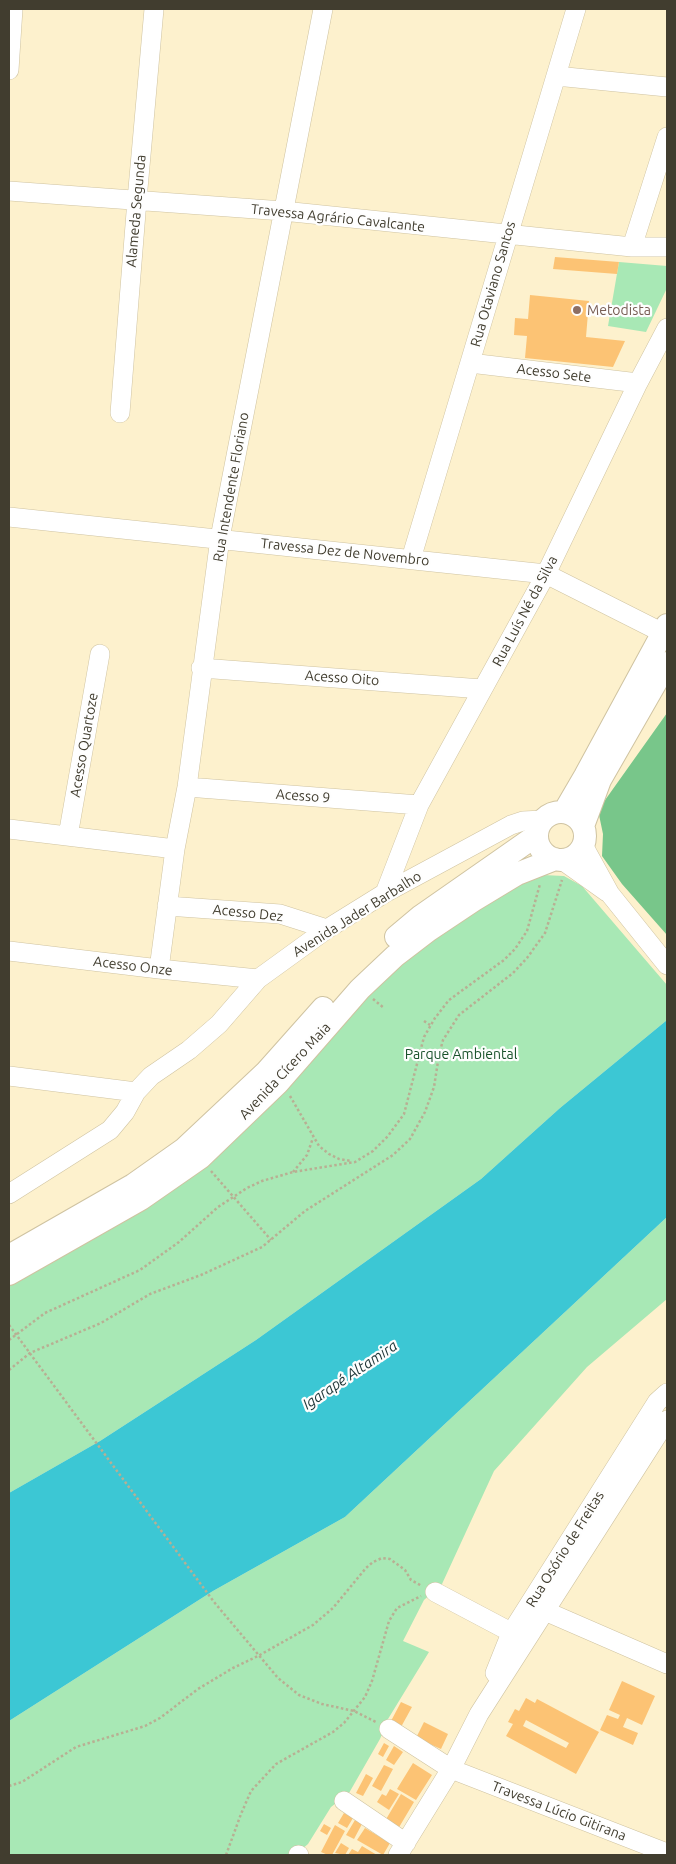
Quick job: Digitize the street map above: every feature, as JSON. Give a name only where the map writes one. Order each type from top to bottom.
[{"type":"main road","points":[[564,812],[666,631]]},
{"type":"main road","points":[[583,835],[572,814],[556,813],[540,828],[538,843],[556,868],[575,856],[583,835],[600,780],[667,663]]},
{"type":"main road","name":"Avenida Cícero Maia","points":[[9,1256],[133,1185],[184,1149],[266,1072],[348,980],[384,946],[421,916],[540,828]]},
{"type":"main road","name":"Avenida Cícero Maia","points":[[9,1274],[141,1199],[200,1158],[278,1083],[360,989],[395,956],[429,930],[517,874],[556,868]]},
{"type":"street","points":[[9,70],[13,9]]},
{"type":"street","name":"Alameda Segunda","points":[[120,413],[136,200],[154,9]]},
{"type":"street","name":"Rua Intendente Floriano","points":[[159,969],[220,538],[323,9]]},
{"type":"street","name":"Rua Otaviano Santos","points":[[412,559],[507,235],[576,9]]},
{"type":"street","points":[[556,76],[667,87]]},
{"type":"street","points":[[632,247],[667,136]]},
{"type":"street","name":"Travessa Agrário Cavalcante","points":[[9,191],[283,211],[632,247],[667,247]]},
{"type":"street","name":"Rua Luís Né da Silva","points":[[385,894],[419,804],[546,574],[667,328]]},
{"type":"street","name":"Acesso Sete","points":[[470,363],[638,384]]},
{"type":"street","name":"Travessa Dez de Novembro","points":[[9,517],[546,574],[666,631]]},
{"type":"street","name":"Acesso Quartoze","points":[[68,836],[100,654]]},
{"type":"street","name":"Acesso Oito","points":[[201,668],[482,689]]},
{"type":"street","name":"Acesso 9","points":[[186,787],[419,804]]},
{"type":"street","name":"Avenida Jader Barbalho","points":[[9,1194],[110,1130],[125,1112],[136,1092],[151,1076],[189,1050],[219,1024],[258,979],[327,929],[385,894],[511,825],[524,821],[540,828]]},
{"type":"street","points":[[9,829],[175,849]]},
{"type":"street","points":[[583,835],[610,894],[667,965]]},
{"type":"street","points":[[556,868],[610,894]]},
{"type":"street","name":"Acesso Dez","points":[[167,906],[280,914],[327,929]]},
{"type":"street","name":"Acesso Onze","points":[[9,951],[258,979]]},
{"type":"street","points":[[9,1076],[136,1092]]},
{"type":"street","name":"Rua Osório de Freitas","points":[[402,1849],[451,1768],[519,1637],[664,1400]]},
{"type":"street","name":"Rua Osório de Freitas","points":[[519,1637],[545,1611],[667,1420]]},
{"type":"street","points":[[434,1592],[519,1637]]},
{"type":"street","points":[[545,1611],[667,1664]]},
{"type":"street","name":"Travessa Lúcio Gitirana","points":[[389,1729],[451,1768],[667,1853]]},
{"type":"street","points":[[344,1801],[402,1849]]},
{"type":"path","points":[[9,1340],[45,1313],[140,1270],[179,1242],[218,1207],[262,1181],[293,1172],[355,1162],[374,1151],[404,1114],[424,1037],[430,1025],[449,1000],[504,960],[515,949],[527,931],[556,868]]},
{"type":"path","points":[[9,1370],[30,1354],[101,1323],[150,1294],[201,1275],[262,1246],[305,1211],[393,1155],[410,1139],[425,1112],[434,1087],[438,1055],[443,1040],[458,1016],[513,973],[532,952],[545,933],[556,868]]},
{"type":"path","points":[[424,1021],[430,1025]]},
{"type":"path","points":[[278,1083],[294,1100],[313,1138],[320,1146],[329,1154],[339,1159],[355,1162]]},
{"type":"path","points":[[293,1172],[307,1155],[313,1138]]},
{"type":"path","points":[[200,1158],[270,1240]]},
{"type":"path","points":[[9,1325],[214,1602],[278,1678],[299,1695],[322,1704],[354,1711],[389,1729]]},
{"type":"path","points":[[9,1786],[22,1782],[76,1747],[145,1726],[160,1718],[198,1690],[233,1668],[258,1656],[313,1624],[333,1608],[366,1568],[382,1558],[390,1559],[397,1563],[411,1580],[434,1592]]},
{"type":"path","points":[[226,1855],[251,1791],[276,1764],[333,1732],[344,1723],[365,1697],[372,1681],[388,1621],[397,1608],[434,1592]]},
{"type":"green space","points":[[619,262],[667,266],[667,288],[646,332],[608,326]]},
{"type":"green space","points":[[667,713],[667,935],[622,884],[602,856],[603,834],[598,810]]},
{"type":"green space","name":"Parque Ambiental","points":[[543,875],[564,876],[582,886],[667,985],[667,1020],[560,1108],[481,1179],[256,1340],[100,1441],[9,1493],[9,1283],[368,994],[416,951],[519,881]]},
{"type":"green space","points":[[667,1217],[667,1299],[587,1367],[494,1471],[442,1584],[424,1600],[403,1641],[429,1652],[388,1719],[380,1739],[349,1793],[331,1807],[308,1844],[295,1855],[9,1855],[9,1721],[213,1591],[345,1517]]},
{"type":"water","name":"Igarapé Altamira","points":[[667,1020],[667,1217],[345,1517],[213,1591],[9,1721],[9,1493],[100,1441],[256,1340],[481,1179],[560,1108]]},
{"type":"building","points":[[555,257],[619,262],[617,274],[553,269]]},
{"type":"building","points":[[530,295],[589,301],[586,337],[625,341],[613,367],[525,358],[527,336],[514,335],[515,318],[528,319]]},
{"type":"building","points":[[622,1681],[655,1696],[642,1725],[627,1718],[623,1727],[638,1733],[633,1745],[600,1730],[607,1715],[618,1719],[620,1715],[609,1710]]},
{"type":"building","points":[[526,1698],[535,1703],[537,1699],[599,1732],[576,1774],[506,1736],[513,1724],[508,1722],[515,1709],[519,1711]],"holes":[[[526,1720],[569,1743],[566,1748],[523,1726]]]},
{"type":"building","points":[[401,1702],[412,1707],[401,1727],[391,1721]]},
{"type":"building","points":[[424,1722],[448,1734],[441,1749],[416,1738]]},
{"type":"building","points":[[384,1743],[389,1746],[383,1757],[378,1754]]},
{"type":"building","points":[[394,1746],[403,1752],[394,1765],[386,1760]]},
{"type":"building","points":[[413,1763],[432,1775],[416,1800],[397,1789]]},
{"type":"building","points":[[384,1765],[393,1769],[381,1791],[372,1786]]},
{"type":"building","points":[[366,1774],[373,1778],[363,1796],[356,1793]]},
{"type":"building","points":[[390,1789],[399,1794],[389,1810],[377,1802],[382,1794],[386,1796]]},
{"type":"building","points":[[401,1794],[414,1802],[398,1829],[385,1821]]},
{"type":"building","points":[[344,1813],[353,1818],[347,1828],[338,1823]]},
{"type":"building","points":[[355,1820],[362,1824],[354,1839],[346,1835]]},
{"type":"building","points":[[324,1824],[331,1828],[327,1835],[320,1831]]},
{"type":"building","points":[[335,1825],[345,1831],[332,1855],[328,1855],[321,1852]]},
{"type":"building","points":[[365,1828],[390,1843],[383,1855],[357,1840]]},
{"type":"building","points":[[341,1843],[349,1848],[345,1855],[335,1853]]},
{"type":"building","points":[[362,1846],[377,1855],[348,1855],[352,1849],[358,1852]]},
{"type":"place","name":"Metodista","points":[[577,310]]}]
